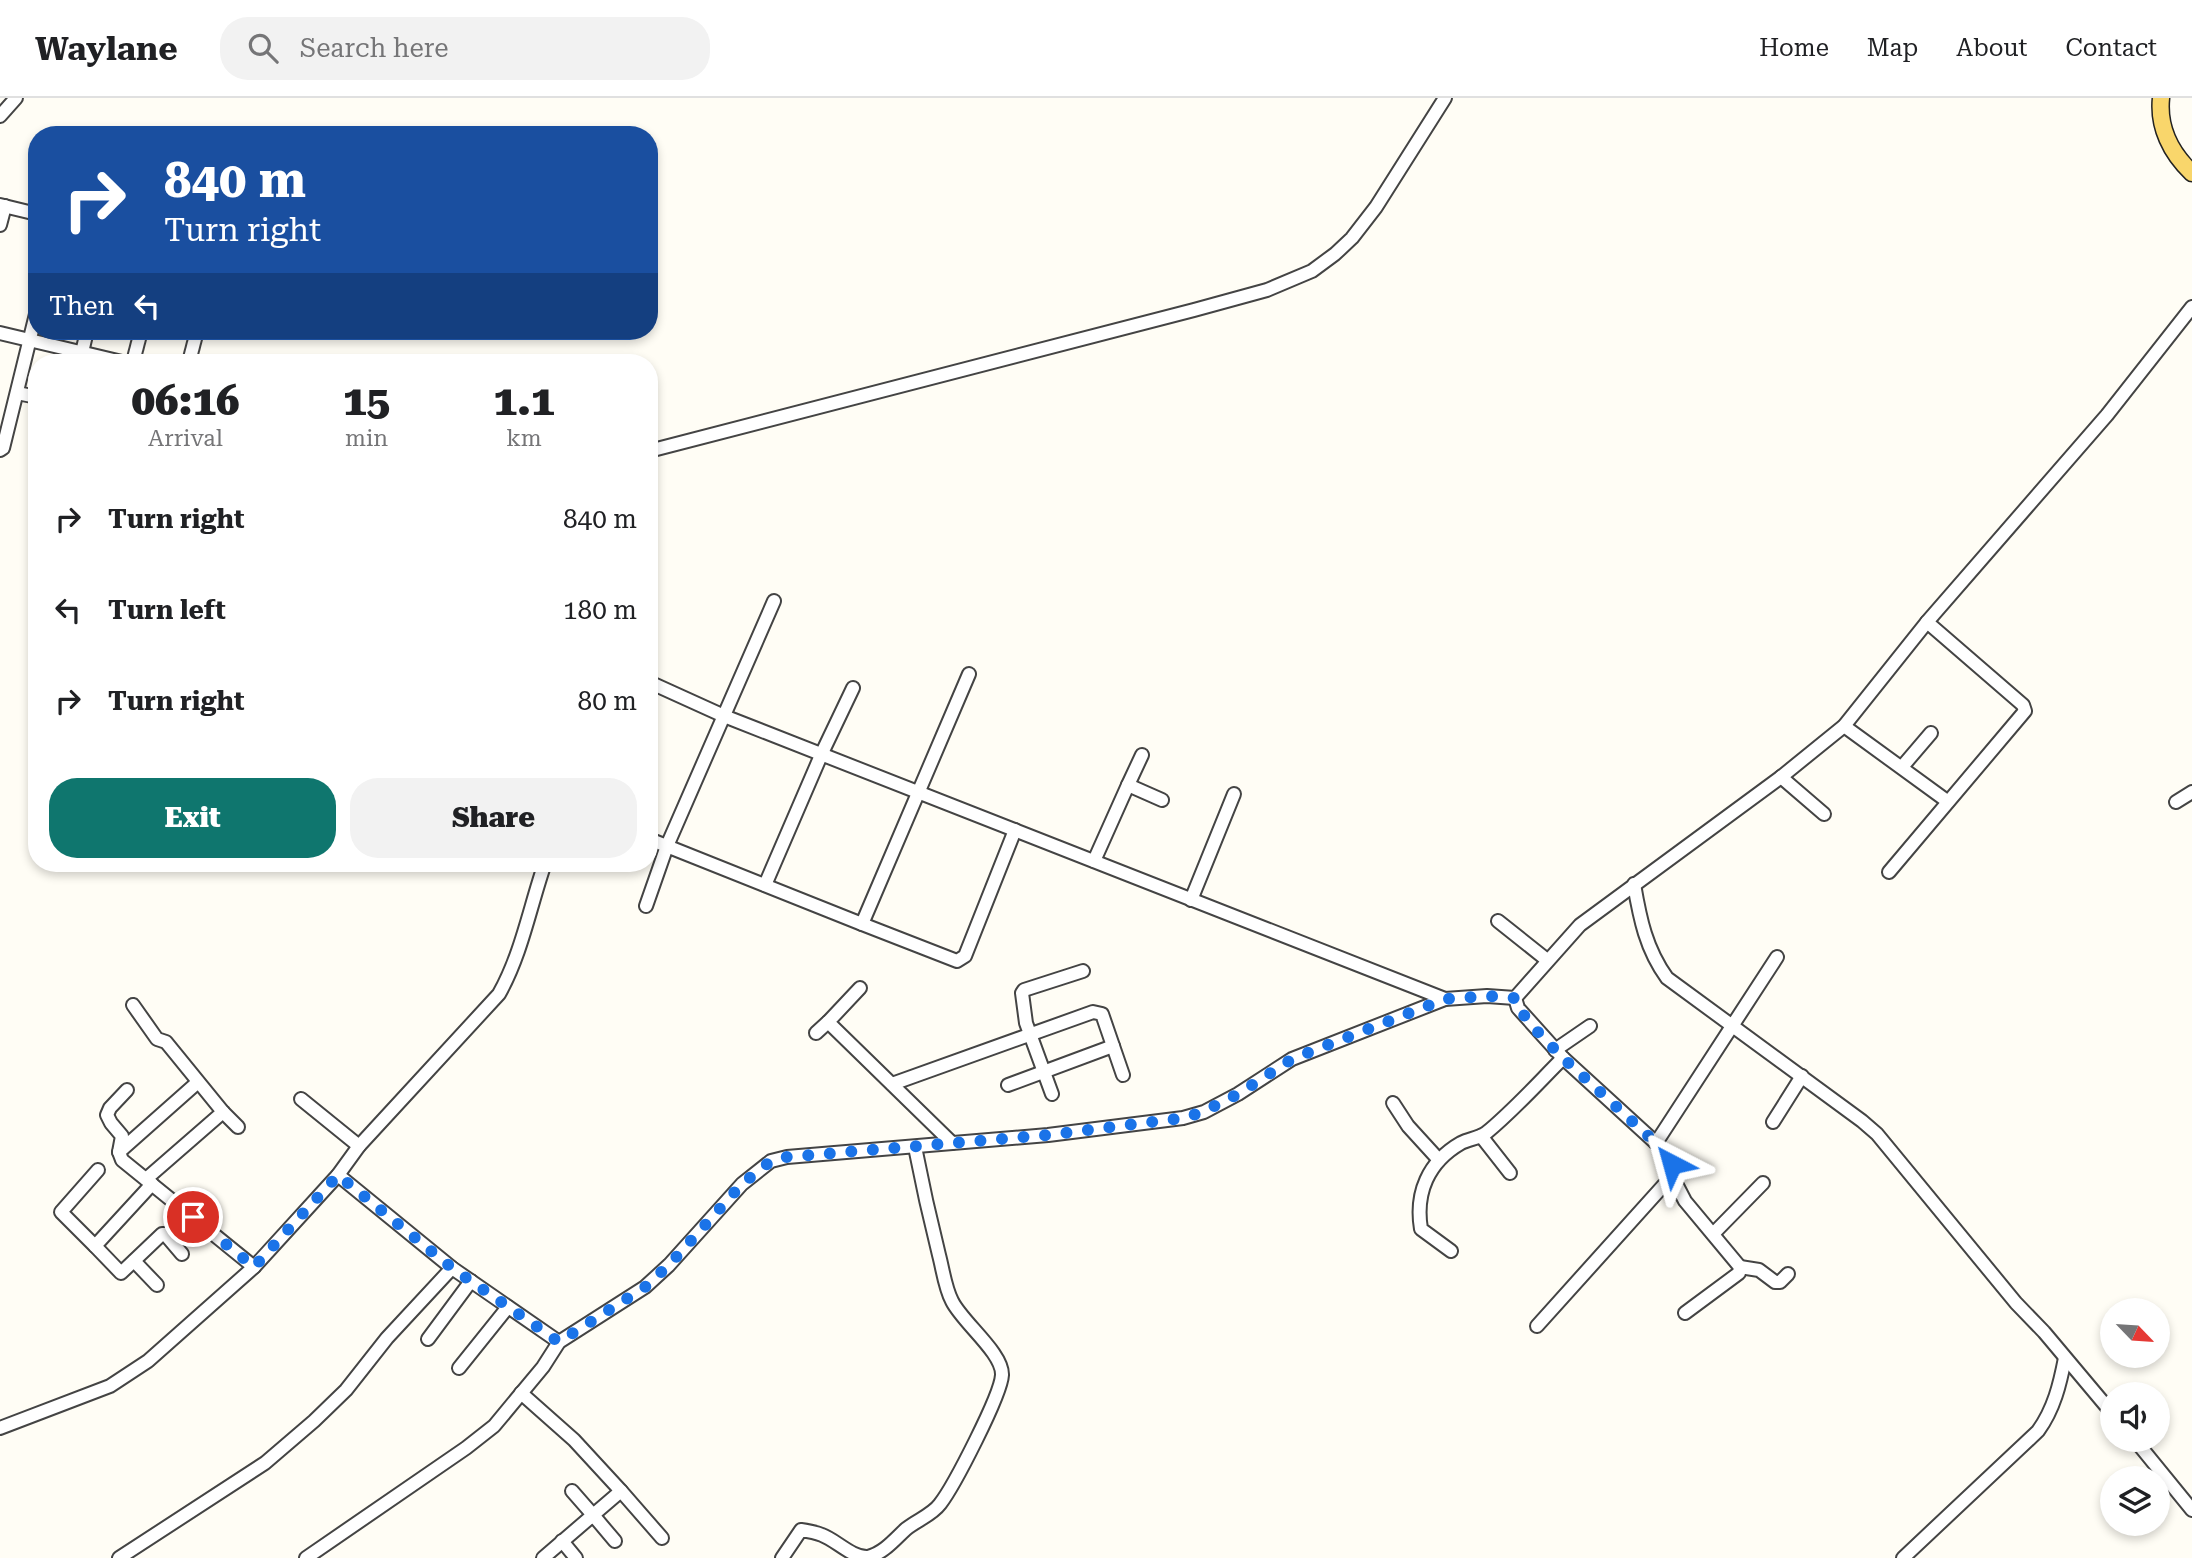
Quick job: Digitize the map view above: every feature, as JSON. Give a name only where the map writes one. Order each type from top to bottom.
[{"type":"main road","points":[[2161,98],[2162,122],[2169,143],[2180,162],[2192,173]]},
{"type":"street","points":[[0,116],[16,98]]},
{"type":"street","points":[[658,449],[1206,307],[1267,289],[1312,271],[1335,254],[1360,228],[1445,98]]},
{"type":"street","points":[[0,225],[2,206],[28,212]]},
{"type":"street","points":[[1515,998],[1546,960],[1580,925],[1781,777],[1844,726],[1927,622],[2107,415],[2192,307]]},
{"type":"street","points":[[0,333],[28,340]]},
{"type":"street","points":[[0,450],[4,448],[29,340],[69,354]]},
{"type":"street","points":[[17,393],[28,395]]},
{"type":"street","points":[[658,872],[774,601]]},
{"type":"street","points":[[1889,872],[2023,715],[2025,708],[1927,622]]},
{"type":"street","points":[[862,924],[969,674]]},
{"type":"street","points":[[658,686],[724,716],[1445,999]]},
{"type":"street","points":[[765,885],[853,688]]},
{"type":"street","points":[[1844,726],[1947,801]]},
{"type":"street","points":[[1902,767],[1931,733]]},
{"type":"street","points":[[1094,861],[1142,755]]},
{"type":"street","points":[[1781,777],[1824,814]]},
{"type":"street","points":[[1128,785],[1162,800]]},
{"type":"street","points":[[2176,802],[2192,792]]},
{"type":"street","points":[[1191,900],[1234,794]]},
{"type":"street","points":[[658,842],[957,961],[965,956],[1015,830]]},
{"type":"street","points":[[0,1428],[110,1386],[148,1361],[254,1267],[338,1175],[359,1146],[499,994],[510,973],[542,872]]},
{"type":"street","points":[[646,906],[658,872]]},
{"type":"street","points":[[1634,884],[1641,928],[1667,978],[1877,1134],[2008,1293],[2100,1399]]},
{"type":"street","points":[[1498,921],[1546,960]]},
{"type":"street","points":[[1656,1143],[1777,957]]},
{"type":"street","points":[[1052,1094],[1029,1035],[1023,1009],[1024,990],[1083,971]]},
{"type":"street","points":[[816,1033],[860,988]]},
{"type":"street","points":[[306,1558],[494,1426],[559,1342],[645,1287],[694,1239],[742,1184],[771,1161],[787,1157],[1104,1129],[1194,1115],[1238,1094],[1292,1059],[1445,999],[1487,996],[1515,998]]},
{"type":"street","points":[[1515,998],[1518,1008],[1559,1054],[1656,1143],[1672,1164],[1672,1176],[1685,1201],[1740,1267],[1759,1270],[1775,1282],[1780,1282],[1788,1275]]},
{"type":"street","points":[[133,1004],[157,1039],[166,1042],[238,1127]]},
{"type":"street","points":[[892,1084],[1093,1012],[1102,1014],[1123,1075]]},
{"type":"street","points":[[828,1022],[952,1143]]},
{"type":"street","points":[[1451,1251],[1424,1232],[1421,1225],[1419,1205],[1424,1182],[1439,1160],[1461,1143],[1481,1136],[1559,1054],[1590,1026]]},
{"type":"street","points":[[1009,1085],[1113,1046]]},
{"type":"street","points":[[1773,1122],[1802,1076]]},
{"type":"street","points":[[119,1152],[198,1082]]},
{"type":"street","points":[[127,1090],[107,1115],[122,1136],[119,1152],[122,1160],[254,1267]]},
{"type":"street","points":[[301,1099],[359,1146]]},
{"type":"street","points":[[1393,1102],[1408,1126],[1439,1160]]},
{"type":"street","points":[[95,1246],[149,1182],[223,1112]]},
{"type":"street","points":[[1481,1136],[1510,1173]]},
{"type":"street","points":[[782,1558],[801,1530],[823,1535],[860,1558],[880,1552],[940,1504],[973,1446],[995,1397],[1002,1375],[1000,1365],[951,1301],[924,1196],[915,1147]]},
{"type":"street","points":[[98,1170],[61,1212],[121,1273],[162,1234],[165,1234],[182,1254]]},
{"type":"street","points":[[338,1175],[452,1268],[559,1342]]},
{"type":"street","points":[[1537,1326],[1672,1176]]},
{"type":"street","points":[[1713,1234],[1763,1183]]},
{"type":"street","points":[[134,1261],[157,1285]]},
{"type":"street","points":[[1685,1313],[1739,1273],[1740,1267]]},
{"type":"street","points":[[119,1558],[265,1462],[314,1421],[346,1390],[387,1338],[452,1268]]},
{"type":"street","points":[[428,1339],[471,1281]]},
{"type":"street","points":[[459,1367],[508,1307]]},
{"type":"street","points":[[1903,1558],[2038,1432],[2048,1417],[2065,1358]]},
{"type":"street","points":[[521,1393],[574,1440],[662,1538]]},
{"type":"street","points":[[2145,1452],[2192,1510]]},
{"type":"street","points":[[572,1490],[615,1541]]},
{"type":"street","points":[[542,1558],[621,1491]]},
{"type":"street","points":[[562,1541],[576,1558]]},
{"type":"route","points":[[193,1217],[254,1267],[338,1175],[452,1268],[559,1342],[645,1287],[702,1230],[742,1184],[771,1161],[787,1157],[1067,1133],[1183,1118],[1203,1112],[1238,1094],[1292,1059],[1349,1035],[1445,999],[1487,996],[1515,998],[1518,1008],[1537,1031],[1656,1143],[1672,1164]]}]
